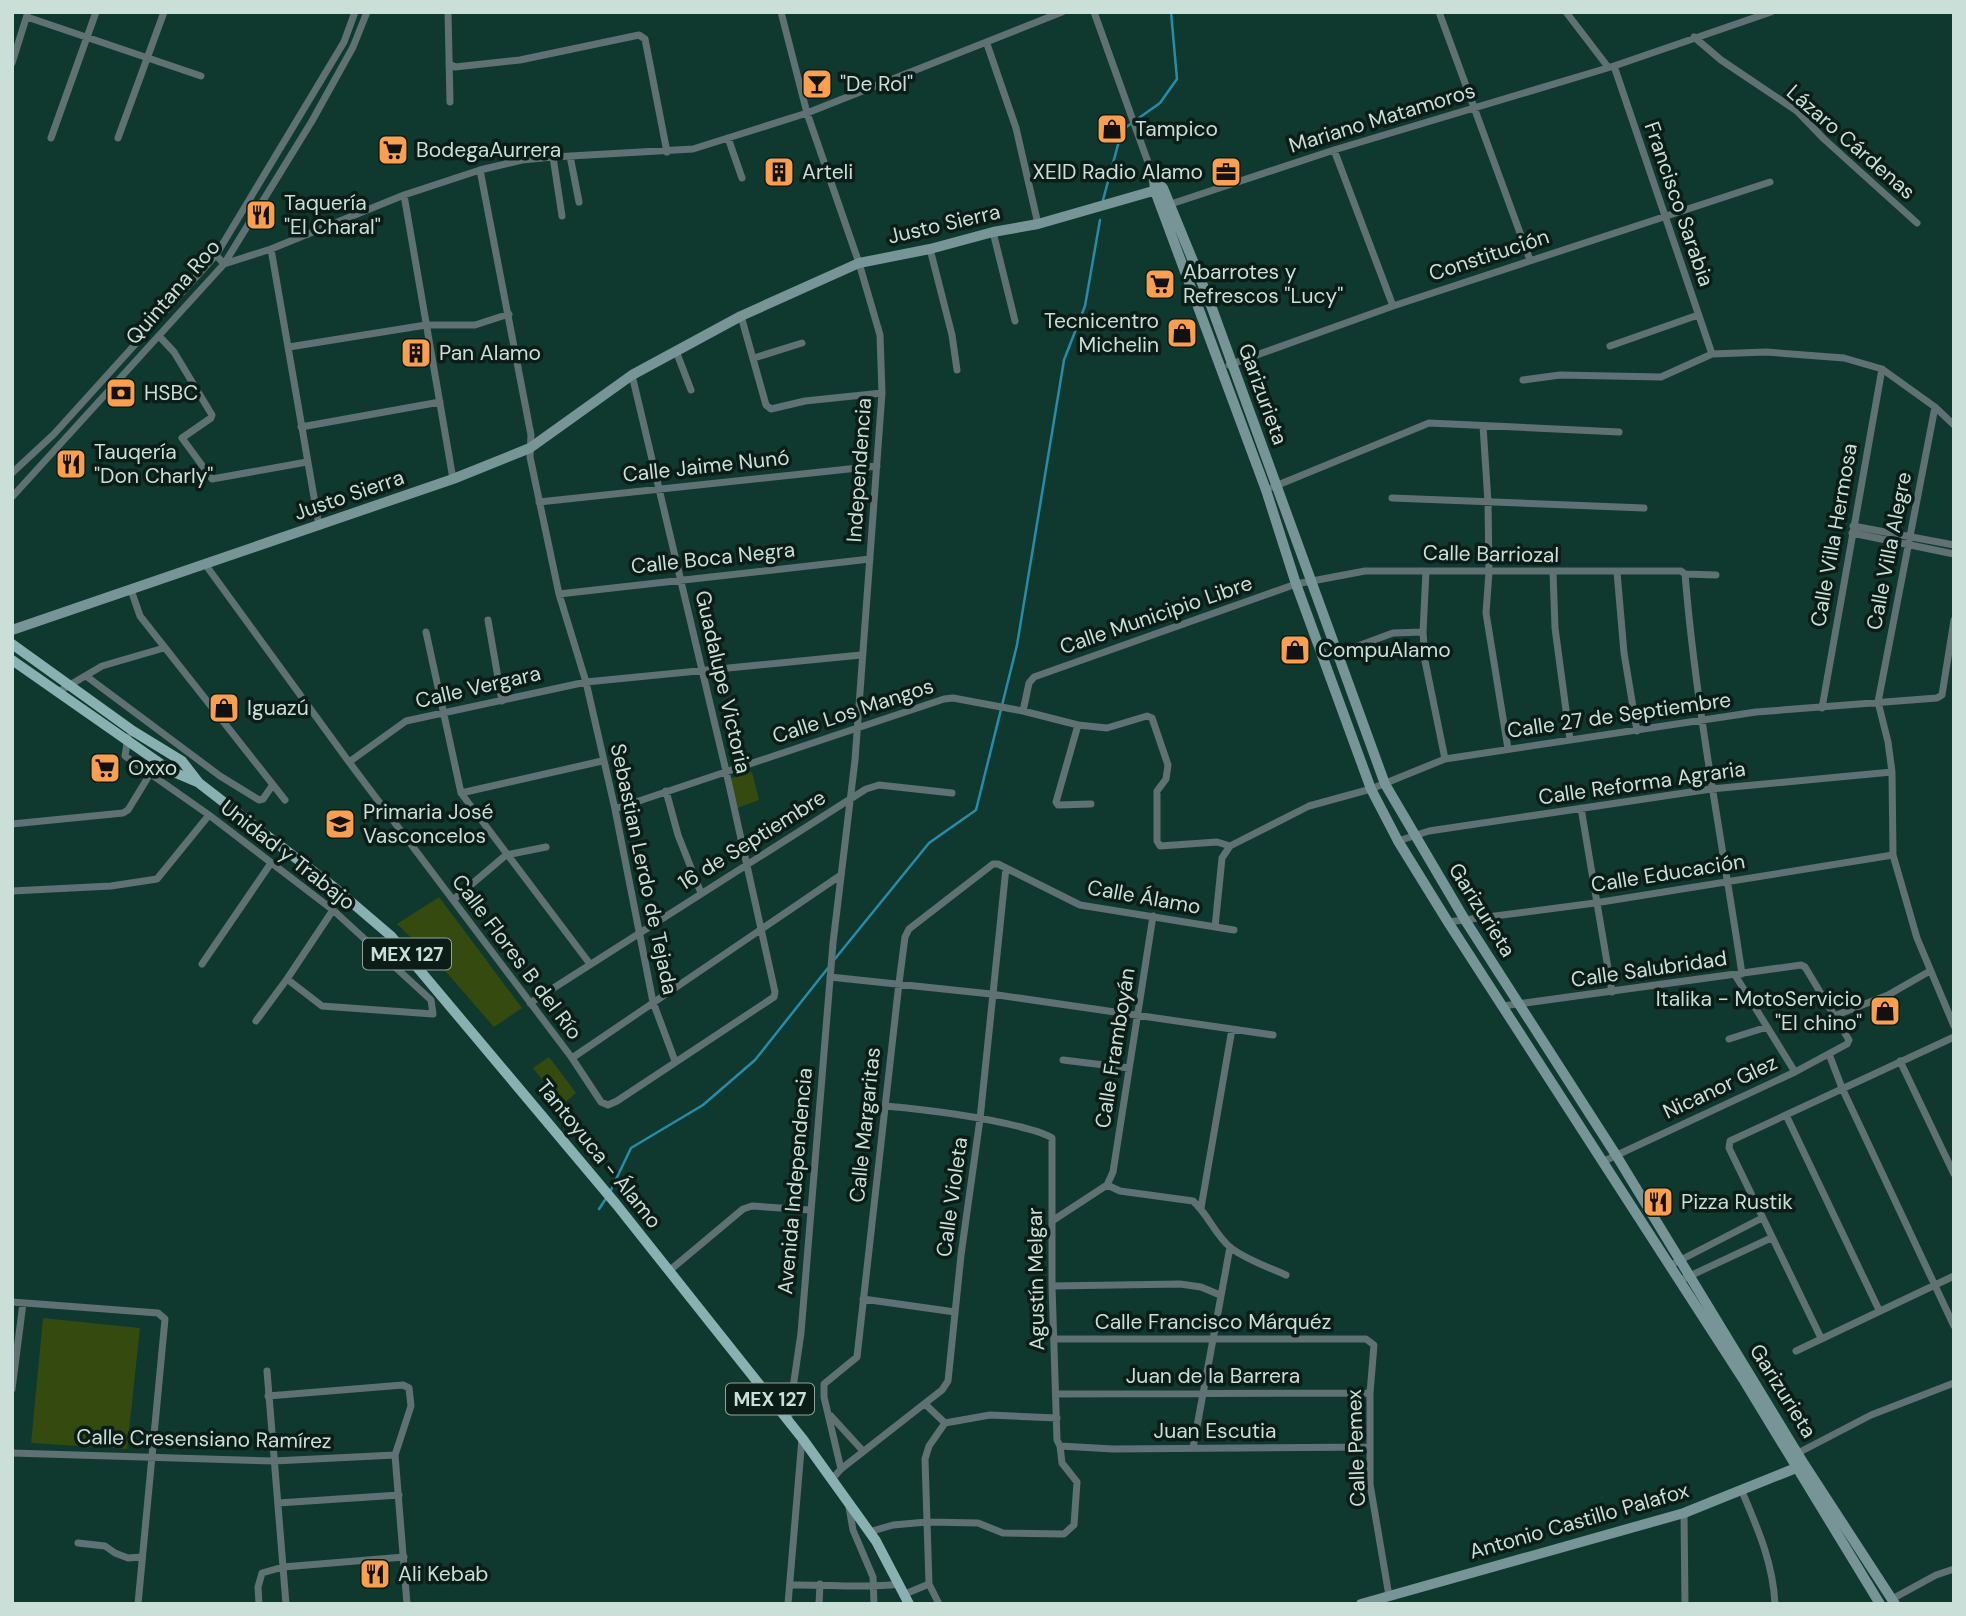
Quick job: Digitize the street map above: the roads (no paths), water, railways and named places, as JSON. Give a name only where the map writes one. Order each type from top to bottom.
[{"type":"main road","name":"Justo Sierra","points":[[12,631],[453,480],[530,448],[632,375],[740,316],[859,263],[1038,224],[1157,186]]},
{"type":"main road","name":"Garizurieta","points":[[1157,186],[1277,486],[1384,784],[1465,920],[1616,1156],[1674,1263],[1679,1281],[1794,1456]]},
{"type":"main road","name":"Garizurieta","points":[[1227,366],[1296,584],[1371,789],[1398,841],[1602,1162],[1674,1263],[1689,1276],[1880,1604]]},
{"type":"main road","name":"MEX 127","points":[[12,644],[130,735]]},
{"type":"main road","name":"MEX 127","points":[[12,660],[58,692],[130,735]]},
{"type":"main road","name":"Tantoyuca - Álamo","points":[[130,735],[171,771],[199,783],[336,889],[391,936],[616,1204],[788,1422],[837,1474],[849,1505],[869,1532],[905,1594]]},
{"type":"main road","name":"Garizurieta","points":[[1800,1466],[1894,1601]]},
{"type":"main road","name":"Antonio Castillo Palafox","points":[[1360,1604],[1684,1513],[1800,1466]]},
{"type":"street","points":[[51,138],[96,12]]},
{"type":"street","points":[[118,138],[164,12]]},
{"type":"street","name":"Quintana Roo","points":[[12,473],[54,434],[216,255],[344,42],[355,12]]},
{"type":"street","name":"Quintana Roo","points":[[12,497],[224,264],[312,121],[353,47],[368,12]]},
{"type":"street","points":[[448,12],[450,102]]},
{"type":"street","name":"Independencia","points":[[781,12],[807,113],[859,263],[880,335],[882,393],[857,728],[833,943]]},
{"type":"street","points":[[216,255],[224,264],[271,249],[404,195],[480,170],[522,160],[693,149],[807,113],[987,44],[1062,12]]},
{"type":"street","name":"Garizurieta","points":[[1094,12],[1157,186]]},
{"type":"street","points":[[1439,12],[1530,260]]},
{"type":"street","name":"Francisco Sarabia","points":[[1566,12],[1611,66],[1712,354]]},
{"type":"street","points":[[1740,12],[1743,21]]},
{"type":"street","name":"Mariano Matamoros","points":[[1165,206],[1334,150],[1611,66],[1771,12]]},
{"type":"street","points":[[12,62],[28,15],[201,76]]},
{"type":"street","points":[[449,64],[455,67],[520,60],[639,35],[645,39],[667,152]]},
{"type":"street","name":"Lázaro Cárdenas","points":[[1694,37],[1721,61],[1797,111],[1917,223]]},
{"type":"street","points":[[987,44],[1016,128],[1038,224]]},
{"type":"street","points":[[727,138],[742,178]]},
{"type":"street","points":[[1334,150],[1393,306]]},
{"type":"street","points":[[570,156],[579,202]]},
{"type":"street","points":[[553,157],[562,216]]},
{"type":"street","points":[[480,170],[531,435],[530,448]]},
{"type":"street","name":"Constitución","points":[[1227,366],[1393,306],[1770,182]]},
{"type":"street","points":[[404,195],[453,480]]},
{"type":"street","points":[[993,232],[1015,321]]},
{"type":"street","points":[[271,249],[319,526]]},
{"type":"street","points":[[930,249],[952,335],[957,370]]},
{"type":"street","points":[[289,347],[426,325],[475,325],[509,314]]},
{"type":"street","points":[[740,316],[766,405],[771,409],[805,401],[882,393]]},
{"type":"street","points":[[1610,346],[1698,316]]},
{"type":"street","points":[[159,336],[174,352],[212,415],[182,438],[212,479],[307,462]]},
{"type":"street","points":[[754,358],[802,343]]},
{"type":"street","points":[[676,351],[691,390]]},
{"type":"street","points":[[1523,380],[1560,374],[1661,377],[1712,354],[1766,352],[1844,358],[1882,369],[1935,407],[1954,425]]},
{"type":"street","name":"Calle Villa Hermosa","points":[[1822,708],[1882,369]]},
{"type":"street","name":"Guadalupe Victoria","points":[[632,375],[726,771],[774,997],[675,1061]]},
{"type":"street","points":[[301,427],[440,402]]},
{"type":"street","name":"Calle Villa Alegre","points":[[1878,702],[1935,407]]},
{"type":"street","points":[[1266,490],[1429,423],[1619,432]]},
{"type":"street","points":[[1483,426],[1488,502],[1489,572],[1486,612],[1508,749]]},
{"type":"street","name":"Sebastian Lerdo de Tejada","points":[[530,448],[559,594],[586,682],[615,810],[653,1002],[675,1061]]},
{"type":"street","name":"Calle Jaime Nunó","points":[[540,502],[877,466]]},
{"type":"street","points":[[1392,498],[1644,508]]},
{"type":"street","points":[[1852,529],[1954,554]]},
{"type":"street","points":[[1908,541],[1954,545]]},
{"type":"street","name":"Calle Boca Negra","points":[[559,594],[870,559]]},
{"type":"street","name":"Calle Flores B del Río","points":[[205,564],[349,762],[572,1058],[601,1102],[608,1105],[617,1101],[675,1061]]},
{"type":"street","name":"Calle Barriozal","points":[[1296,584],[1365,571],[1681,572],[1716,575]]},
{"type":"street","points":[[1426,571],[1423,632],[1425,661],[1445,759]]},
{"type":"street","points":[[1553,572],[1555,628],[1570,740]]},
{"type":"street","points":[[1617,572],[1624,653],[1637,731]]},
{"type":"street","points":[[1685,574],[1691,642],[1711,789],[1728,881],[1738,974],[1795,1072]]},
{"type":"street","name":"Calle Municipio Libre","points":[[1019,710],[1034,677],[1296,584]]},
{"type":"street","points":[[131,590],[140,615],[164,648],[285,800]]},
{"type":"street","points":[[488,620],[502,701]]},
{"type":"street","name":"Calle 27 de Septiembre","points":[[1230,846],[1309,806],[1371,789],[1445,759],[1756,712],[1937,698],[1942,695],[1954,620]]},
{"type":"street","points":[[426,632],[461,793],[590,964]]},
{"type":"street","points":[[1336,654],[1393,633],[1423,632]]},
{"type":"street","points":[[58,692],[103,666],[164,648]]},
{"type":"street","name":"Calle Vergara","points":[[349,762],[406,721],[586,682],[861,655]]},
{"type":"street","points":[[86,676],[220,776],[259,800],[263,799],[272,786]]},
{"type":"street","name":"Calle Los Mangos","points":[[615,810],[726,771],[953,698],[1019,710],[1078,725],[1107,728],[1147,716],[1152,718],[1168,765],[1166,779],[1157,791],[1157,841],[1160,846],[1217,842],[1230,846]]},
{"type":"street","points":[[1878,702],[1888,741],[1892,772],[1893,855],[1917,939],[1954,1026]]},
{"type":"street","points":[[1078,725],[1056,802],[1058,805],[1091,804]]},
{"type":"street","name":"Unidad y Trabajo","points":[[130,735],[125,756],[209,815],[333,910],[431,1000],[433,1014],[322,1006],[287,979]]},
{"type":"street","points":[[461,793],[602,761]]},
{"type":"street","name":"Calle Reforma Agraria","points":[[1398,841],[1413,836],[1581,808],[1711,789],[1892,772]]},
{"type":"street","points":[[12,824],[123,813],[128,810],[150,775]]},
{"type":"street","name":"16 de Septiembre","points":[[530,1003],[866,789],[879,785],[952,793]]},
{"type":"street","points":[[666,791],[678,835],[701,893]]},
{"type":"street","points":[[1581,808],[1612,992]]},
{"type":"street","points":[[12,891],[111,886],[157,879],[209,815]]},
{"type":"street","points":[[1214,927],[1222,858],[1230,846]]},
{"type":"street","points":[[453,900],[506,855],[546,847]]},
{"type":"street","name":"Calle Educación","points":[[1448,922],[1595,903],[1893,855]]},
{"type":"street","points":[[202,964],[271,863]]},
{"type":"street","name":"Calle Álamo","points":[[993,864],[1080,905],[1234,930]]},
{"type":"street","name":"Calle Margaritas","points":[[837,1474],[824,1384],[857,1357],[905,937],[909,929],[993,864]]},
{"type":"street","name":"Calle Violeta","points":[[837,1474],[942,1390],[948,1381],[980,1119],[1006,868]]},
{"type":"street","points":[[572,1058],[841,875]]},
{"type":"street","points":[[256,1021],[333,910]]},
{"type":"street","name":"Calle Framboyán","points":[[1107,1185],[1113,1172],[1153,916]]},
{"type":"street","name":"Avenida Independencia","points":[[788,1422],[801,1333],[833,943]]},
{"type":"street","name":"Calle Salubridad","points":[[1503,1006],[1801,965],[1805,967],[1835,1016]]},
{"type":"street","points":[[1835,1016],[1888,995],[1930,971]]},
{"type":"street","points":[[831,974],[1273,1034]]},
{"type":"street","name":"Nicanor Glez","points":[[1602,1162],[1795,1072],[1847,1044],[1849,1040],[1835,1016]]},
{"type":"street","points":[[1729,1039],[1767,1027]]},
{"type":"street","points":[[1201,1208],[1232,1029]]},
{"type":"street","points":[[1821,1338],[1729,1148],[1730,1142],[1954,1037]]},
{"type":"street","points":[[1829,1054],[1842,1088],[1954,1326]]},
{"type":"street","points":[[1062,1060],[1129,1068]]},
{"type":"street","points":[[1900,1060],[1954,1174]]},
{"type":"street","points":[[885,1106],[932,1110],[980,1119]]},
{"type":"street","points":[[1786,1115],[1879,1310]]},
{"type":"street","name":"Agustín Melgar","points":[[927,1522],[978,1523],[1003,1533],[1064,1534],[1074,1525],[1077,1482],[1062,1463],[1057,1440],[1052,1286],[1052,1138],[1046,1134],[980,1119]]},
{"type":"street","points":[[1052,1221],[1107,1185],[1120,1191],[1184,1198],[1201,1208],[1230,1247],[1286,1275]]},
{"type":"street","points":[[669,1271],[743,1209],[752,1206],[810,1210]]},
{"type":"street","points":[[1674,1263],[1762,1218]]},
{"type":"street","points":[[1679,1281],[1771,1238]]},
{"type":"street","points":[[1193,1448],[1230,1247]]},
{"type":"street","points":[[1796,1351],[1954,1276]]},
{"type":"street","points":[[1052,1286],[1180,1284],[1201,1287],[1220,1295]]},
{"type":"street","points":[[863,1299],[956,1312]]},
{"type":"street","points":[[12,1302],[158,1313],[165,1319],[138,1604]]},
{"type":"street","points":[[12,1389],[23,1303]]},
{"type":"street","name":"Calle Francisco Márquéz","points":[[1054,1339],[1366,1339],[1370,1342]]},
{"type":"street","name":"Calle Pemex","points":[[1370,1342],[1374,1346],[1370,1393],[1370,1484],[1389,1596]]},
{"type":"street","points":[[267,1371],[286,1604]]},
{"type":"street","points":[[1794,1456],[1871,1415],[1954,1383]]},
{"type":"street","points":[[268,1396],[402,1385],[410,1388],[411,1406],[395,1455],[407,1604]]},
{"type":"street","name":"Juan de la Barrera","points":[[1057,1394],[1370,1393]]},
{"type":"street","points":[[925,1404],[946,1423]]},
{"type":"street","points":[[830,1415],[863,1451]]},
{"type":"street","points":[[939,1604],[929,1584],[925,1459],[929,1446],[946,1423],[990,1415],[1057,1419]]},
{"type":"street","points":[[788,1604],[803,1438]]},
{"type":"street","name":"Juan Escutia","points":[[1060,1446],[1113,1449],[1370,1447]]},
{"type":"street","name":"Calle Cresensiano Ramírez","points":[[12,1453],[274,1461],[395,1455]]},
{"type":"street","points":[[1741,1489],[1765,1546],[1775,1604]]},
{"type":"street","points":[[278,1503],[399,1495]]},
{"type":"street","points":[[849,1505],[853,1530],[873,1577],[874,1604]]},
{"type":"street","points":[[1684,1513],[1685,1604]]},
{"type":"street","points":[[869,1532],[892,1525],[927,1522]]},
{"type":"street","points":[[78,1543],[105,1546],[128,1558],[142,1557]]},
{"type":"street","points":[[259,1604],[258,1587],[262,1573],[283,1567],[404,1557]]},
{"type":"street","points":[[1894,1601],[1936,1575],[1954,1569]]},
{"type":"street","points":[[819,1604],[820,1584]]},
{"type":"street","points":[[790,1585],[873,1588],[905,1594],[929,1584]]},
{"type":"waterway","points":[[1103,200],[1122,130],[1160,103],[1177,79],[1171,12]]},
{"type":"waterway","points":[[834,960],[929,843],[976,810],[1017,645],[1064,360],[1085,306],[1100,220]]},
{"type":"waterway","points":[[610,1192],[631,1148],[703,1105],[755,1060],[828,968]]},
{"type":"waterway","points":[[599,1209],[607,1197]]},
{"type":"place","name":"\"De Rol\"","points":[[817,84]]},
{"type":"place","name":"Tampico","points":[[1112,129]]},
{"type":"place","name":"BodegaAurrera","points":[[393,150]]},
{"type":"place","name":"Arteli","points":[[779,172]]},
{"type":"place","name":"XEID Radio Alamo","points":[[1226,172]]},
{"type":"place","name":"Taquería \"El Charal\"","points":[[261,215]]},
{"type":"place","name":"Abarrotes y Refrescos \"Lucy\"","points":[[1160,284]]},
{"type":"place","name":"Tecnicentro Michelin","points":[[1182,333]]},
{"type":"place","name":"Pan Alamo","points":[[416,353]]},
{"type":"place","name":"HSBC","points":[[121,393]]},
{"type":"place","name":"Tauqería \"Don Charly\"","points":[[71,464]]},
{"type":"place","name":"CompuAlamo","points":[[1295,650]]},
{"type":"place","name":"Iguazú","points":[[224,708]]},
{"type":"place","name":"Oxxo","points":[[105,768]]},
{"type":"place","name":"Primaria José Vasconcelos","points":[[340,824]]},
{"type":"place","name":"Italika - MotoServicio \"El chino\"","points":[[1885,1011]]},
{"type":"place","name":"Pizza Rustik","points":[[1658,1202]]},
{"type":"place","name":"Ali Kebab","points":[[375,1574]]}]
